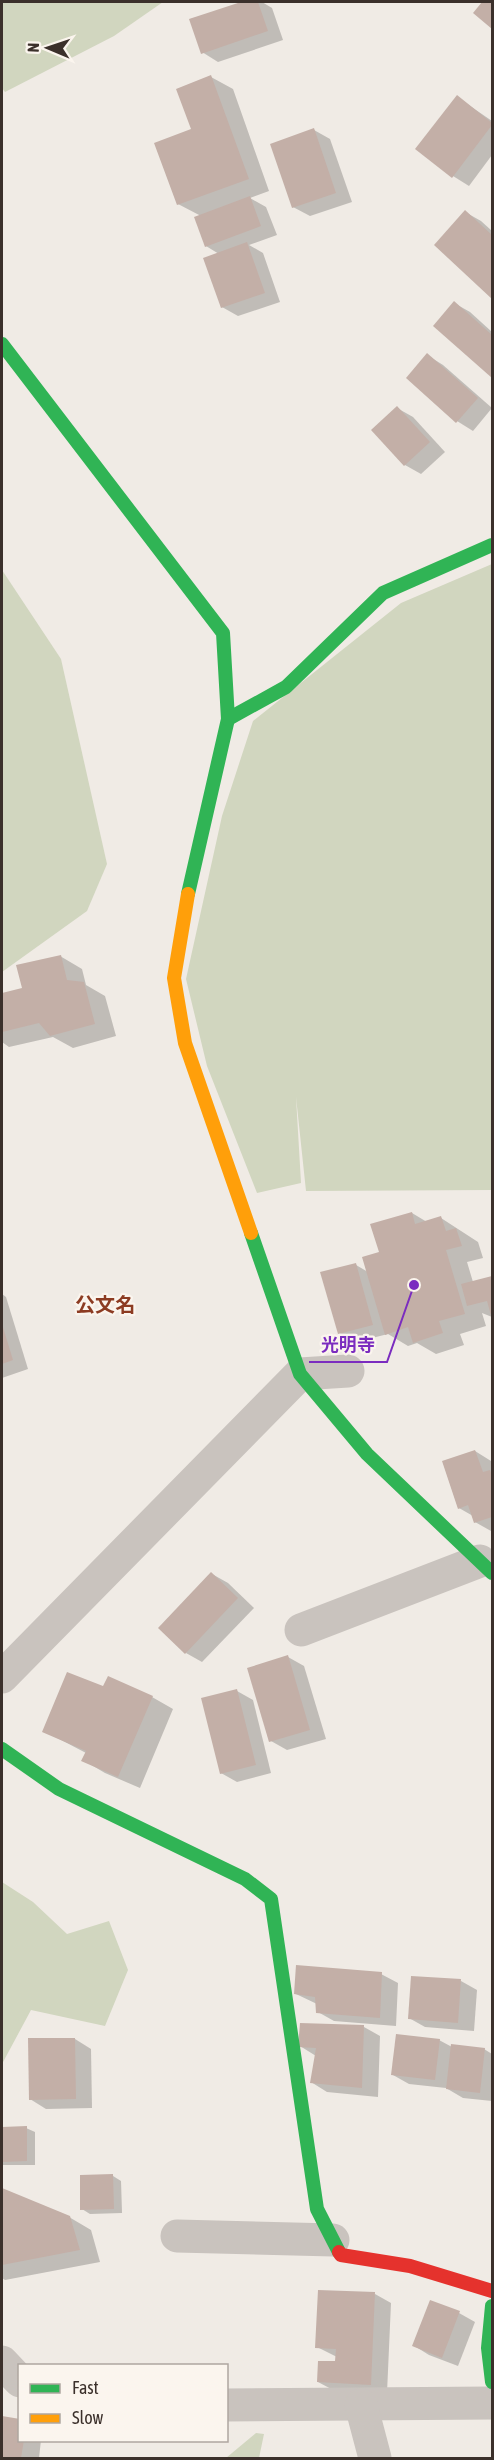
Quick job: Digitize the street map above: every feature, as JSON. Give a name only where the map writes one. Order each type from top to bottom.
[{"type":"street","points":[[2,344],[223,633],[228,719],[188,893],[174,978],[185,1043],[300,1374],[367,1454],[486,1567],[301,1630]]},
{"type":"street","points":[[228,719],[286,687],[383,592],[492,545]]},
{"type":"street","points":[[2,1677],[300,1374],[348,1371]]},
{"type":"street","points":[[2,1751],[59,1788],[245,1879],[271,1899],[317,2209],[341,2255],[410,2266],[492,2291]]},
{"type":"street","points":[[177,2236],[333,2240]]},
{"type":"street","points":[[492,2306],[488,2348],[492,2382]]},
{"type":"street","points":[[2,2362],[18,2379]]},
{"type":"street","points":[[228,2405],[492,2403]]},
{"type":"street","points":[[361,2405],[375,2458]]},
{"type":"green space","points":[[2,2],[163,2],[114,36],[5,92],[2,88]]},
{"type":"green space","points":[[492,564],[492,1190],[306,1191],[296,1097],[301,1183],[257,1193],[207,1066],[186,979],[222,816],[253,721],[401,603]]},
{"type":"green space","points":[[2,570],[61,659],[107,864],[87,911],[2,972]]},
{"type":"green space","points":[[2,1882],[33,1902],[67,1934],[109,1921],[128,1970],[105,2026],[31,2010],[2,2064]]},
{"type":"green space","points":[[256,2433],[264,2434],[259,2458],[226,2458]]},
{"type":"building","points":[[241,2],[258,2],[268,31],[201,54],[189,19]]},
{"type":"building","points":[[482,2],[492,2],[492,29],[473,13]]},
{"type":"building","points":[[211,75],[249,179],[177,205],[154,143],[191,129],[176,89]]},
{"type":"building","points":[[457,95],[492,125],[452,178],[415,149]]},
{"type":"building","points":[[314,128],[336,193],[292,208],[270,144]]},
{"type":"building","points":[[250,196],[261,226],[205,247],[194,217]]},
{"type":"building","points":[[465,210],[492,235],[492,299],[434,245]]},
{"type":"building","points":[[247,242],[265,293],[221,308],[203,258]]},
{"type":"building","points":[[454,301],[492,335],[492,378],[433,326]]},
{"type":"building","points":[[427,353],[478,398],[456,423],[406,378]]},
{"type":"building","points":[[397,406],[430,442],[404,466],[371,430]]},
{"type":"building","points":[[61,955],[67,980],[84,982],[95,1024],[50,1036],[39,1023],[2,1032],[2,993],[22,988],[16,965]]},
{"type":"building","points":[[412,1212],[415,1224],[441,1216],[446,1231],[456,1228],[462,1246],[446,1250],[465,1314],[439,1321],[443,1333],[413,1343],[408,1327],[385,1335],[362,1257],[379,1252],[370,1224]]},
{"type":"building","points":[[356,1263],[373,1325],[338,1334],[320,1272]]},
{"type":"building","points":[[492,1276],[492,1319],[487,1301],[467,1306],[461,1284]]},
{"type":"building","points":[[2,1324],[13,1360],[2,1364]]},
{"type":"building","points":[[475,1450],[483,1472],[490,1470],[492,1476],[492,1517],[474,1523],[468,1505],[458,1509],[442,1461]]},
{"type":"building","points":[[211,1572],[238,1598],[185,1654],[158,1628]]},
{"type":"building","points":[[288,1655],[310,1730],[269,1742],[247,1668]]},
{"type":"building","points":[[67,1672],[103,1686],[108,1676],[153,1696],[118,1777],[81,1761],[86,1751],[42,1732]]},
{"type":"building","points":[[237,1689],[256,1765],[220,1774],[201,1698]]},
{"type":"building","points":[[296,1965],[382,1972],[380,2018],[316,2013],[315,1997],[294,1994]]},
{"type":"building","points":[[411,1976],[461,1979],[458,2023],[408,2019]]},
{"type":"building","points":[[300,2023],[364,2025],[362,2088],[310,2083],[316,2048],[298,2047]]},
{"type":"building","points":[[396,2034],[440,2039],[435,2080],[391,2075]]},
{"type":"building","points":[[28,2038],[75,2038],[76,2099],[29,2100]]},
{"type":"building","points":[[451,2044],[485,2048],[480,2093],[446,2089]]},
{"type":"building","points":[[27,2126],[27,2161],[2,2162],[2,2127]]},
{"type":"building","points":[[113,2174],[114,2209],[80,2210],[80,2175]]},
{"type":"building","points":[[2,2188],[70,2216],[80,2250],[2,2265]]},
{"type":"building","points":[[318,2290],[375,2292],[371,2385],[317,2382],[318,2361],[335,2361],[336,2349],[315,2348]]},
{"type":"building","points":[[430,2300],[460,2311],[442,2358],[412,2346]]},
{"type":"building","points":[[2,2416],[18,2419],[18,2442],[24,2442],[21,2458],[2,2458]]},
{"type":"traffic: fast","points":[[2,344],[223,633],[228,719],[188,894]]},
{"type":"traffic: fast","points":[[228,719],[286,687],[383,593],[492,545]]},
{"type":"traffic: fast","points":[[251,1233],[300,1374],[367,1454],[492,1573]]},
{"type":"traffic: fast","points":[[2,1749],[59,1789],[245,1879],[271,1899],[317,2209],[339,2252]]},
{"type":"traffic: fast","points":[[492,2306],[488,2348],[492,2382]]},
{"type":"traffic: slow","points":[[188,894],[174,978],[185,1043],[251,1233]]},
{"type":"traffic: jam","points":[[339,2252],[341,2255],[410,2266],[492,2291]]},
{"type":"place","name":"光明寺","points":[[414,1285]]},
{"type":"district","name":"公文名","points":[[105,1304]]}]
